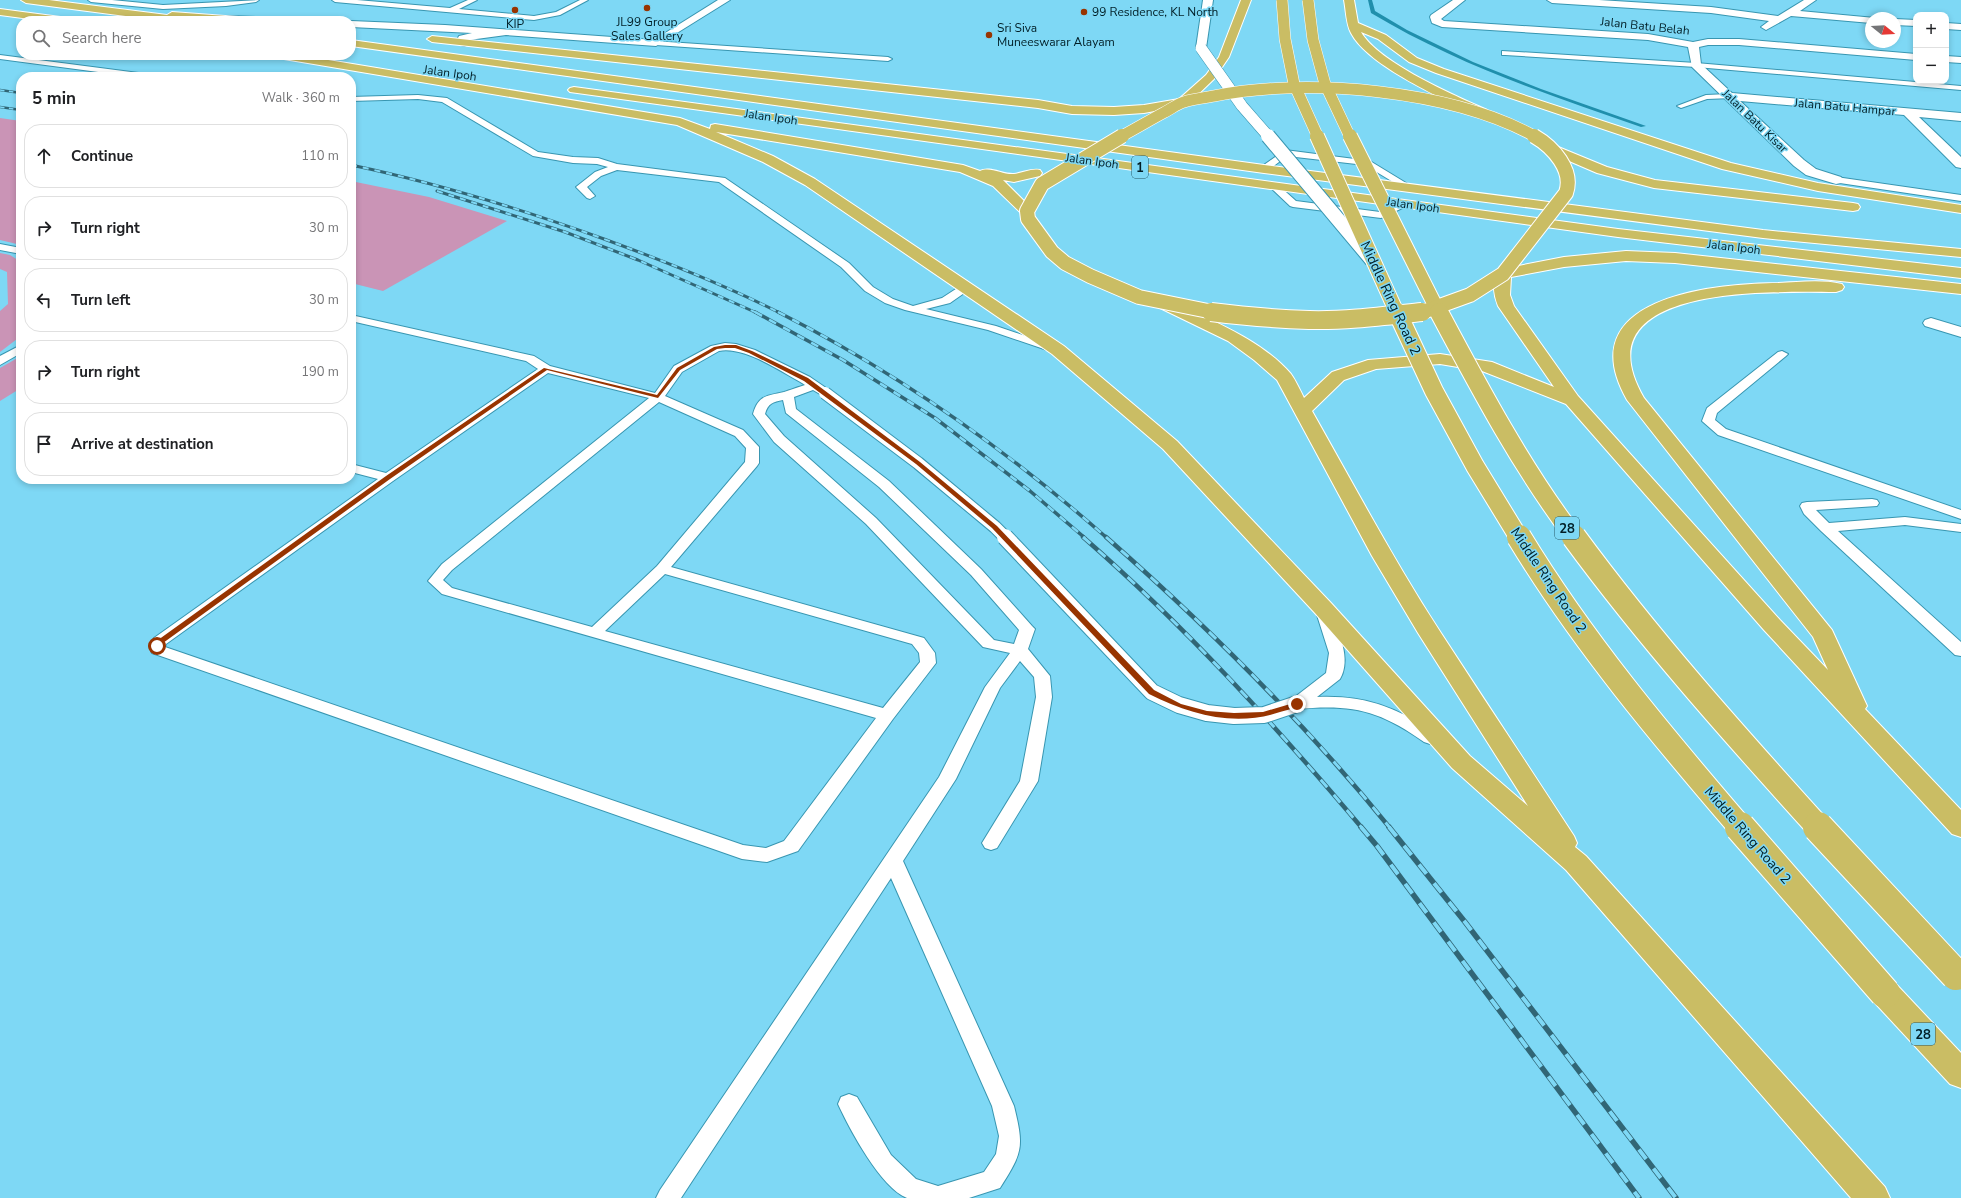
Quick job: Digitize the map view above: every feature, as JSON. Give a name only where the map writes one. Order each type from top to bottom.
[{"type":"highway","points":[[26,0],[151,16]]},
{"type":"highway","points":[[1246,0],[1224,57],[1210,77],[1183,102],[1053,176],[1042,184],[1027,211],[1028,219],[1032,227],[1052,252],[1065,263],[1118,289],[1162,304],[1234,337],[1260,356],[1284,377],[1383,556],[1429,633],[1519,770],[1576,863]]},
{"type":"highway","name":"Middle Ring Road 2","points":[[1282,0],[1285,39],[1294,84],[1372,260],[1434,391],[1475,466],[1536,564],[1613,674],[1720,803],[1885,993],[1961,1074]]},
{"type":"highway","name":"28","points":[[1308,0],[1313,40],[1325,84],[1352,141],[1428,292],[1480,389],[1552,508],[1601,574],[1723,721],[1865,879],[1958,977]]},
{"type":"highway","points":[[1349,0],[1356,34],[1365,45],[1376,54],[1437,92],[1525,131],[1551,148],[1602,170],[1654,184],[1866,209]]},
{"type":"highway","points":[[0,12],[30,16]]},
{"type":"highway","points":[[121,12],[182,16]]},
{"type":"highway","points":[[1354,25],[1382,37],[1413,60],[1440,71],[1727,166],[1818,188],[1961,209]]},
{"type":"highway","points":[[356,31],[1038,104],[1072,110],[1114,111],[1144,109],[1260,88],[1322,88],[1376,92],[1420,98],[1454,106],[1493,118]]},
{"type":"highway","name":"Jalan Ipoh","points":[[356,44],[1264,169],[1406,186],[1763,234],[1961,253]]},
{"type":"highway","points":[[308,60],[801,141],[1014,178],[1035,172],[1100,132]]},
{"type":"highway","name":"Jalan Ipoh","points":[[356,60],[526,83]]},
{"type":"highway","points":[[1184,86],[1210,77]]},
{"type":"highway","name":"Jalan Ipoh","points":[[565,88],[1633,235],[1961,272]]},
{"type":"highway","points":[[949,95],[1003,109],[1113,120],[1115,123]]},
{"type":"highway","points":[[1038,104],[1100,102],[1137,98]]},
{"type":"highway","points":[[680,122],[754,153],[810,182],[1058,350],[1170,445],[1323,608],[1461,762],[1576,863],[1873,1198]]},
{"type":"highway","points":[[1162,304],[1202,311],[1276,319],[1363,318],[1423,312],[1470,295],[1503,274],[1566,193],[1570,182],[1564,166],[1551,148]]},
{"type":"highway","points":[[963,169],[998,183],[1027,211]]},
{"type":"highway","points":[[1882,210],[1961,219]]},
{"type":"highway","points":[[1503,274],[1564,262],[1626,256],[1675,258],[1961,289]]},
{"type":"highway","points":[[1503,274],[1502,295],[1506,306],[1572,400],[1772,625],[1961,828]]},
{"type":"highway","points":[[1862,722],[1824,636],[1628,388],[1623,376],[1621,364],[1621,344],[1630,328],[1647,314],[1671,302],[1701,295],[1756,289],[1942,287]]},
{"type":"highway","points":[[1302,410],[1338,376],[1374,364],[1440,359],[1486,366],[1572,400]]},
{"type":"street","points":[[356,24],[445,28],[656,43],[725,0]]},
{"type":"street","points":[[1208,0],[1201,48],[1242,106],[1372,260]]},
{"type":"street","name":"Jalan Batu Belah","points":[[1460,0],[1435,17],[1436,21],[1442,24],[1648,37],[1693,45],[1708,42],[1739,42],[1913,56]]},
{"type":"street","points":[[1552,0],[1711,10],[1779,19]]},
{"type":"street","points":[[1739,42],[1810,0]]},
{"type":"street","points":[[1789,13],[1865,19]]},
{"type":"street","points":[[1901,22],[1913,23]]},
{"type":"street","points":[[1949,26],[1961,27]]},
{"type":"street","points":[[465,43],[463,38],[506,32]]},
{"type":"street","points":[[1693,45],[1696,65]]},
{"type":"street","points":[[1949,59],[1961,60]]},
{"type":"street","name":"Jalan Batu Kisar","points":[[1696,65],[1799,163],[1811,172],[1836,180]]},
{"type":"street","name":"Jalan Batu Hampar","points":[[1729,96],[1961,117]]},
{"type":"street","points":[[1908,112],[1961,164]]},
{"type":"street","points":[[1931,323],[1961,332]]},
{"type":"lane","points":[[91,0],[163,7],[226,4],[256,0]]},
{"type":"lane","points":[[334,0],[534,18],[558,14],[584,0]]},
{"type":"lane","points":[[451,11],[474,0]]},
{"type":"lane","points":[[656,43],[888,59]]},
{"type":"lane","points":[[1506,53],[1696,65],[1961,88]]},
{"type":"lane","points":[[0,58],[16,60]]},
{"type":"lane","points":[[16,60],[113,72]]},
{"type":"lane","points":[[1681,106],[1706,97],[1729,96]]},
{"type":"lane","points":[[356,99],[418,97],[444,100],[536,154],[573,160],[598,161],[616,168],[636,169],[722,180],[845,265],[869,289],[889,301],[909,308],[992,328],[1023,337],[1058,350]]},
{"type":"lane","points":[[1264,169],[1285,153],[1367,163],[1406,186]]},
{"type":"lane","points":[[590,196],[581,187],[598,174],[616,168]]},
{"type":"lane","points":[[1836,180],[1961,198]]},
{"type":"lane","points":[[0,247],[16,251]]},
{"type":"lane","points":[[909,308],[946,301],[966,287]]},
{"type":"lane","points":[[356,319],[530,358],[546,369],[658,397],[739,433],[753,447],[752,463],[662,569],[594,633]]},
{"type":"lane","points":[[887,715],[447,591],[435,581],[447,567],[658,397],[678,369],[715,348],[725,346],[736,347],[751,352],[791,371],[820,389],[918,463],[994,527],[1152,692],[1178,706],[1207,713],[1234,716],[1264,715],[1297,704],[1324,701],[1350,701],[1375,708],[1409,722],[1461,762]]},
{"type":"lane","points":[[0,361],[16,351]]},
{"type":"lane","points":[[1782,354],[1711,411],[1708,421],[1722,432],[1961,515]]},
{"type":"lane","points":[[546,369],[388,478],[160,641],[157,646],[158,650],[742,852],[767,854],[791,846],[887,715],[928,663],[927,653],[918,641],[662,569]]},
{"type":"lane","points":[[820,389],[768,399],[761,406],[760,414],[779,439],[871,521],[989,644],[1020,650],[1042,676],[1044,697],[1029,781],[991,843]]},
{"type":"lane","points":[[668,1198],[947,779],[992,687],[1020,650],[1027,629],[976,572],[884,484],[790,410],[788,395]]},
{"type":"lane","points":[[356,469],[388,478]]},
{"type":"lane","points":[[1872,503],[1807,506],[1809,511],[1826,528],[1961,651]]},
{"type":"lane","points":[[1826,528],[1905,521],[1961,528]]},
{"type":"lane","points":[[1297,704],[1334,675],[1337,653],[1323,608]]},
{"type":"lane","points":[[849,1104],[883,1162],[909,1188],[938,1197],[992,1180],[1007,1157],[1010,1136],[1003,1106],[893,860]]},
{"type":"shaded area","points":[[0,118],[16,120],[16,244],[0,240]]},
{"type":"shaded area","points":[[356,182],[429,197],[507,221],[383,291],[356,284]]},
{"type":"shaded area","points":[[0,253],[10,255],[16,259],[16,340],[0,352],[0,311],[8,304],[7,272],[0,269]]},
{"type":"shaded area","points":[[16,359],[16,391],[0,401],[0,368]]},
{"type":"waterway","points":[[1370,0],[1373,12],[1437,48],[1539,90],[1643,126]]},
{"type":"railway","points":[[0,90],[16,92]]},
{"type":"railway","points":[[0,107],[16,109]]},
{"type":"railway","points":[[356,166],[447,188],[573,228],[693,273],[778,312]]},
{"type":"railway","points":[[437,191],[565,232],[638,260],[756,313]]},
{"type":"railway","points":[[778,312],[866,361],[950,415],[1030,474],[1107,538]]},
{"type":"railway","points":[[756,313],[843,360],[935,418],[1030,491],[1085,538]]},
{"type":"railway","points":[[1083,537],[1121,571],[1228,677],[1362,828]]},
{"type":"railway","points":[[1106,537],[1144,571],[1254,676],[1324,750],[1390,828]]},
{"type":"railway","points":[[1361,827],[1377,846],[1639,1198]]},
{"type":"railway","points":[[1389,827],[1465,922],[1676,1198]]},
{"type":"place","name":"JL99 Group Sales Gallery","points":[[647,8]]},
{"type":"place","name":"KIP","points":[[515,10]]},
{"type":"place","name":"99 Residence, KL North","points":[[1084,12]]},
{"type":"place","name":"Sri Siva Muneeswarar Alayam","points":[[989,35]]},
{"type":"route","points":[[157,646],[160,641],[388,478],[546,369],[658,397],[678,369],[715,348],[725,346],[736,347],[751,352],[791,371],[806,380],[918,463],[994,527],[1152,692],[1178,706],[1207,713],[1234,716],[1264,715],[1297,704]]}]
